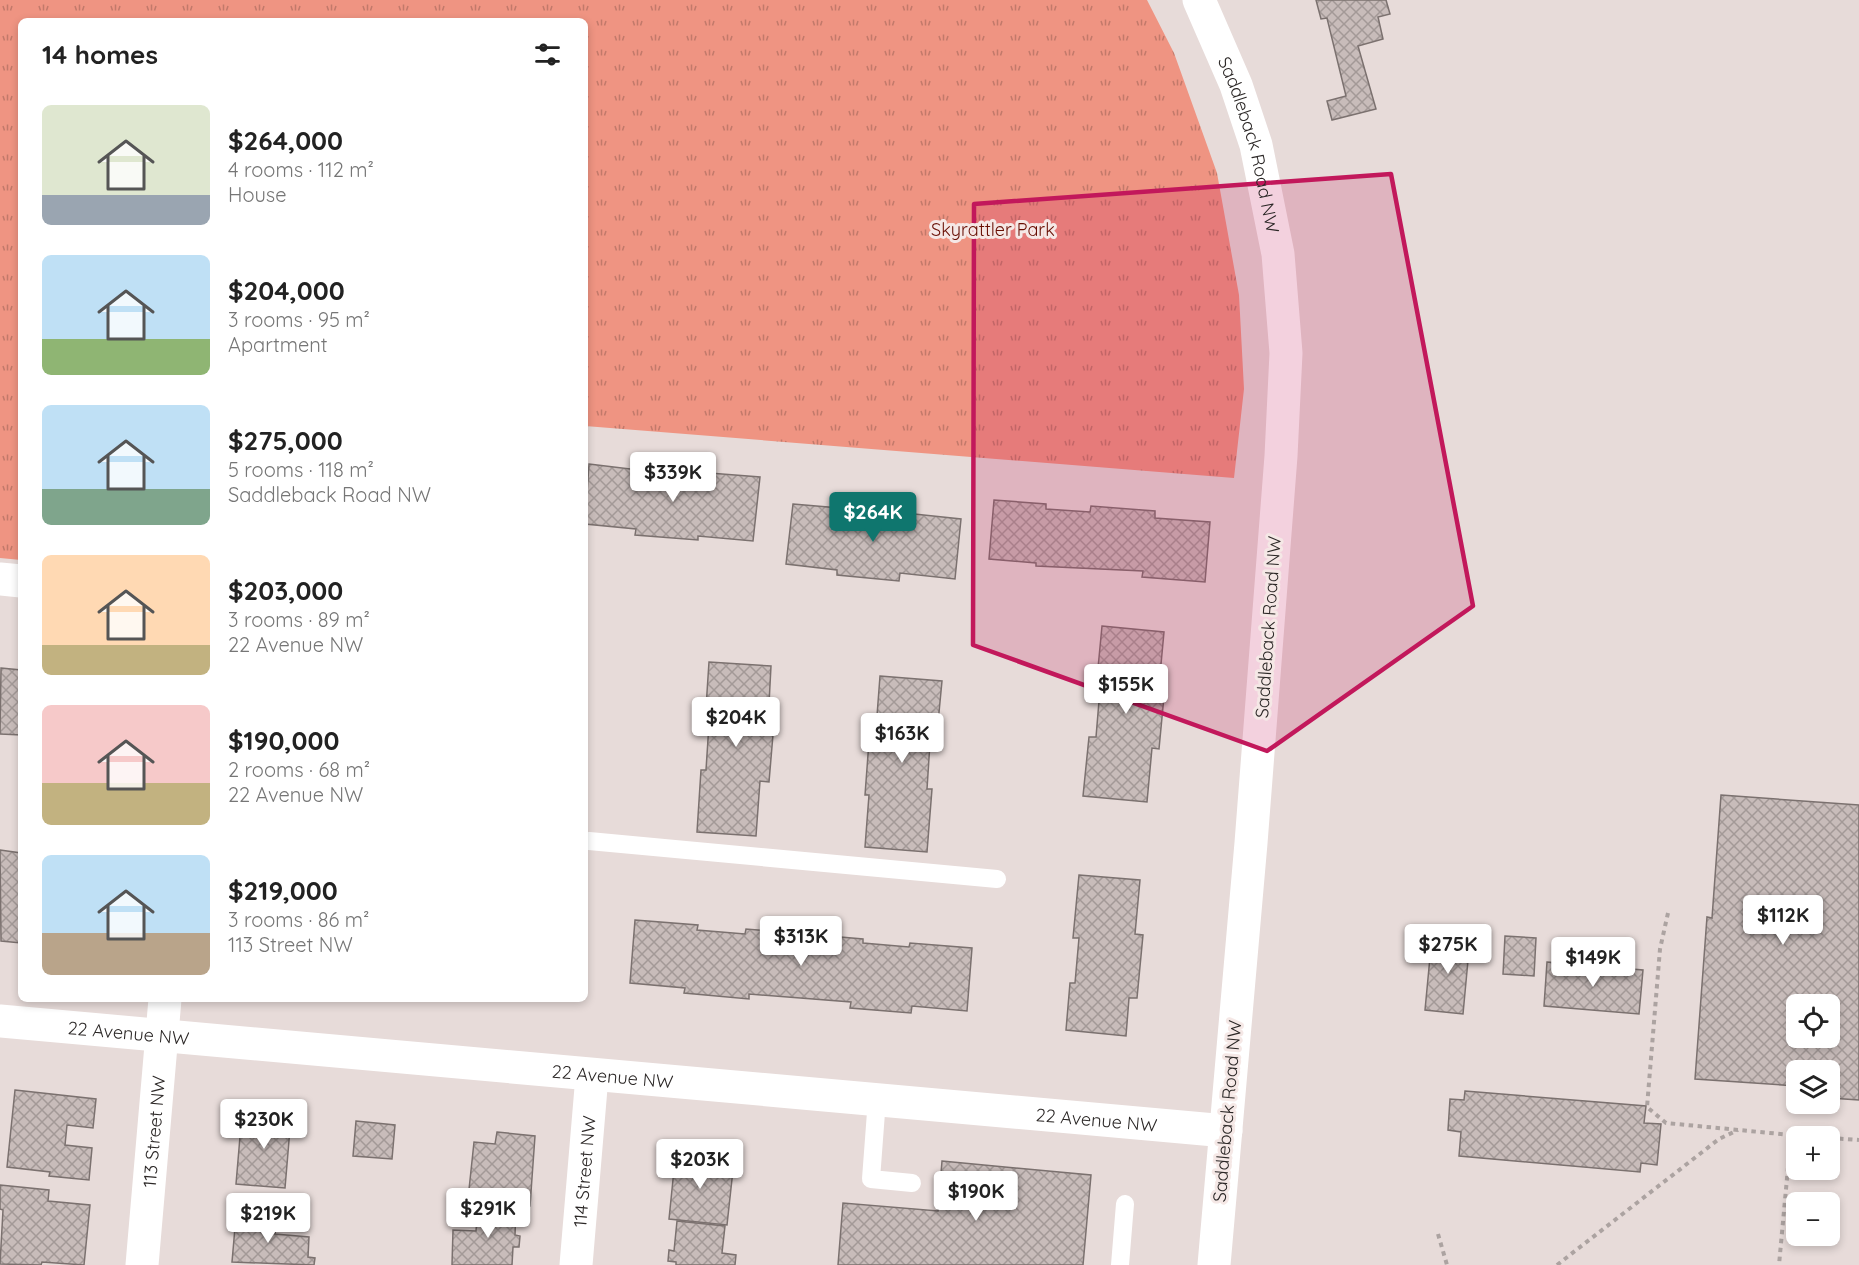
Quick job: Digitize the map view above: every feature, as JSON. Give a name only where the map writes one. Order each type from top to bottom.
[{"type":"street","name":"Saddleback Road NW","points":[[1199,0],[1236,85],[1256,145],[1278,254],[1286,353],[1281,456],[1251,843],[1214,1265]]},
{"type":"street","points":[[0,579],[18,581]]},
{"type":"street","name":"113 Street NW","points":[[141,1265],[165,1002]]},
{"type":"street","name":"22 Avenue NW","points":[[0,1022],[1226,1131]]},
{"type":"street","name":"114 Street NW","points":[[576,1265],[592,1076]]},
{"type":"lane","points":[[589,841],[997,879]]},
{"type":"lane","points":[[877,1099],[871,1179],[912,1183]]},
{"type":"lane","points":[[1120,1265],[1125,1204]]},
{"type":"path","points":[[1668,913],[1660,949],[1647,1107],[1666,1123],[1786,1135]]},
{"type":"path","points":[[1557,1265],[1719,1138],[1739,1130]]},
{"type":"path","points":[[1840,1139],[1859,1140]]},
{"type":"path","points":[[1779,1265],[1787,1180]]},
{"type":"path","points":[[1438,1234],[1447,1265]]},
{"type":"highlighted area","points":[[1391,174],[1473,606],[1267,751],[973,645],[974,204]]},
{"type":"green space","name":"Skyrattler Park","points":[[0,0],[1147,0],[1174,53],[1217,173],[1239,295],[1244,389],[1234,478],[588,426],[588,18],[18,18],[18,560],[0,558]]},
{"type":"building","points":[[1316,0],[1386,0],[1390,14],[1378,17],[1383,39],[1358,46],[1376,109],[1332,120],[1327,101],[1346,96],[1327,18],[1321,19]]},
{"type":"building","points":[[589,464],[696,477],[697,472],[760,477],[753,541],[698,536],[698,540],[635,535],[636,529],[588,524]]},
{"type":"building","points":[[994,500],[1046,504],[1046,509],[1090,512],[1091,506],[1155,511],[1155,518],[1210,522],[1205,582],[1142,577],[1143,571],[1036,566],[1036,563],[989,559]]},
{"type":"building","points":[[793,504],[851,509],[851,515],[896,519],[896,512],[961,519],[955,579],[900,573],[899,581],[837,575],[837,570],[786,564]]},
{"type":"building","points":[[1102,626],[1164,632],[1159,686],[1165,686],[1159,749],[1152,748],[1147,802],[1083,796],[1089,737],[1096,737],[1100,689],[1096,689]]},
{"type":"building","points":[[709,662],[771,666],[768,723],[774,723],[769,782],[760,781],[756,836],[697,832],[701,770],[706,770],[709,724],[705,723]]},
{"type":"building","points":[[1,668],[18,670],[18,735],[0,734]]},
{"type":"building","points":[[880,676],[942,681],[936,744],[930,743],[927,789],[932,789],[927,852],[865,847],[869,795],[865,795],[870,728],[876,729]]},
{"type":"building","points":[[1721,795],[1859,805],[1859,1100],[1840,1099],[1840,1060],[1786,1060],[1786,1085],[1695,1079],[1707,917],[1712,918]]},
{"type":"building","points":[[0,850],[18,853],[18,943],[1,941]]},
{"type":"building","points":[[1079,875],[1140,880],[1135,934],[1143,935],[1137,998],[1129,998],[1126,1036],[1066,1030],[1070,983],[1075,983],[1079,938],[1073,938]]},
{"type":"building","points":[[635,920],[698,925],[697,930],[745,934],[746,929],[863,939],[863,943],[909,947],[910,943],[972,948],[967,1011],[912,1006],[911,1013],[850,1008],[851,1002],[749,994],[749,999],[684,993],[685,988],[630,983]]},
{"type":"building","points":[[1432,936],[1470,939],[1463,1014],[1425,1010]]},
{"type":"building","points":[[1505,936],[1536,938],[1534,976],[1503,974]]},
{"type":"building","points":[[1547,962],[1643,970],[1639,1014],[1544,1006]]},
{"type":"building","points":[[15,1090],[96,1099],[93,1128],[67,1125],[65,1145],[92,1148],[89,1180],[49,1176],[50,1172],[7,1167]]},
{"type":"building","points":[[1465,1091],[1646,1106],[1644,1123],[1661,1124],[1657,1165],[1641,1163],[1640,1172],[1459,1156],[1461,1132],[1448,1130],[1450,1099],[1464,1100]]},
{"type":"building","points":[[242,1113],[291,1117],[285,1188],[236,1184]]},
{"type":"building","points":[[356,1121],[395,1125],[392,1159],[353,1156]]},
{"type":"building","points":[[497,1132],[535,1136],[530,1206],[468,1199],[474,1142],[495,1144]]},
{"type":"building","points":[[676,1150],[712,1154],[711,1168],[733,1170],[727,1225],[669,1219]]},
{"type":"building","points":[[942,1161],[1091,1175],[1083,1265],[838,1265],[843,1203],[938,1211]]},
{"type":"building","points":[[0,1185],[49,1190],[48,1201],[90,1205],[84,1265],[42,1262],[41,1265],[0,1264],[3,1210],[0,1209]]},
{"type":"building","points":[[478,1206],[516,1207],[515,1235],[520,1236],[519,1247],[513,1247],[512,1265],[452,1265],[453,1230],[476,1231]]},
{"type":"building","points":[[236,1216],[277,1219],[275,1234],[309,1237],[308,1257],[315,1258],[314,1265],[232,1262]]},
{"type":"building","points":[[677,1221],[725,1226],[722,1253],[736,1255],[735,1265],[676,1265],[676,1262],[668,1261],[669,1250],[674,1251]]}]
